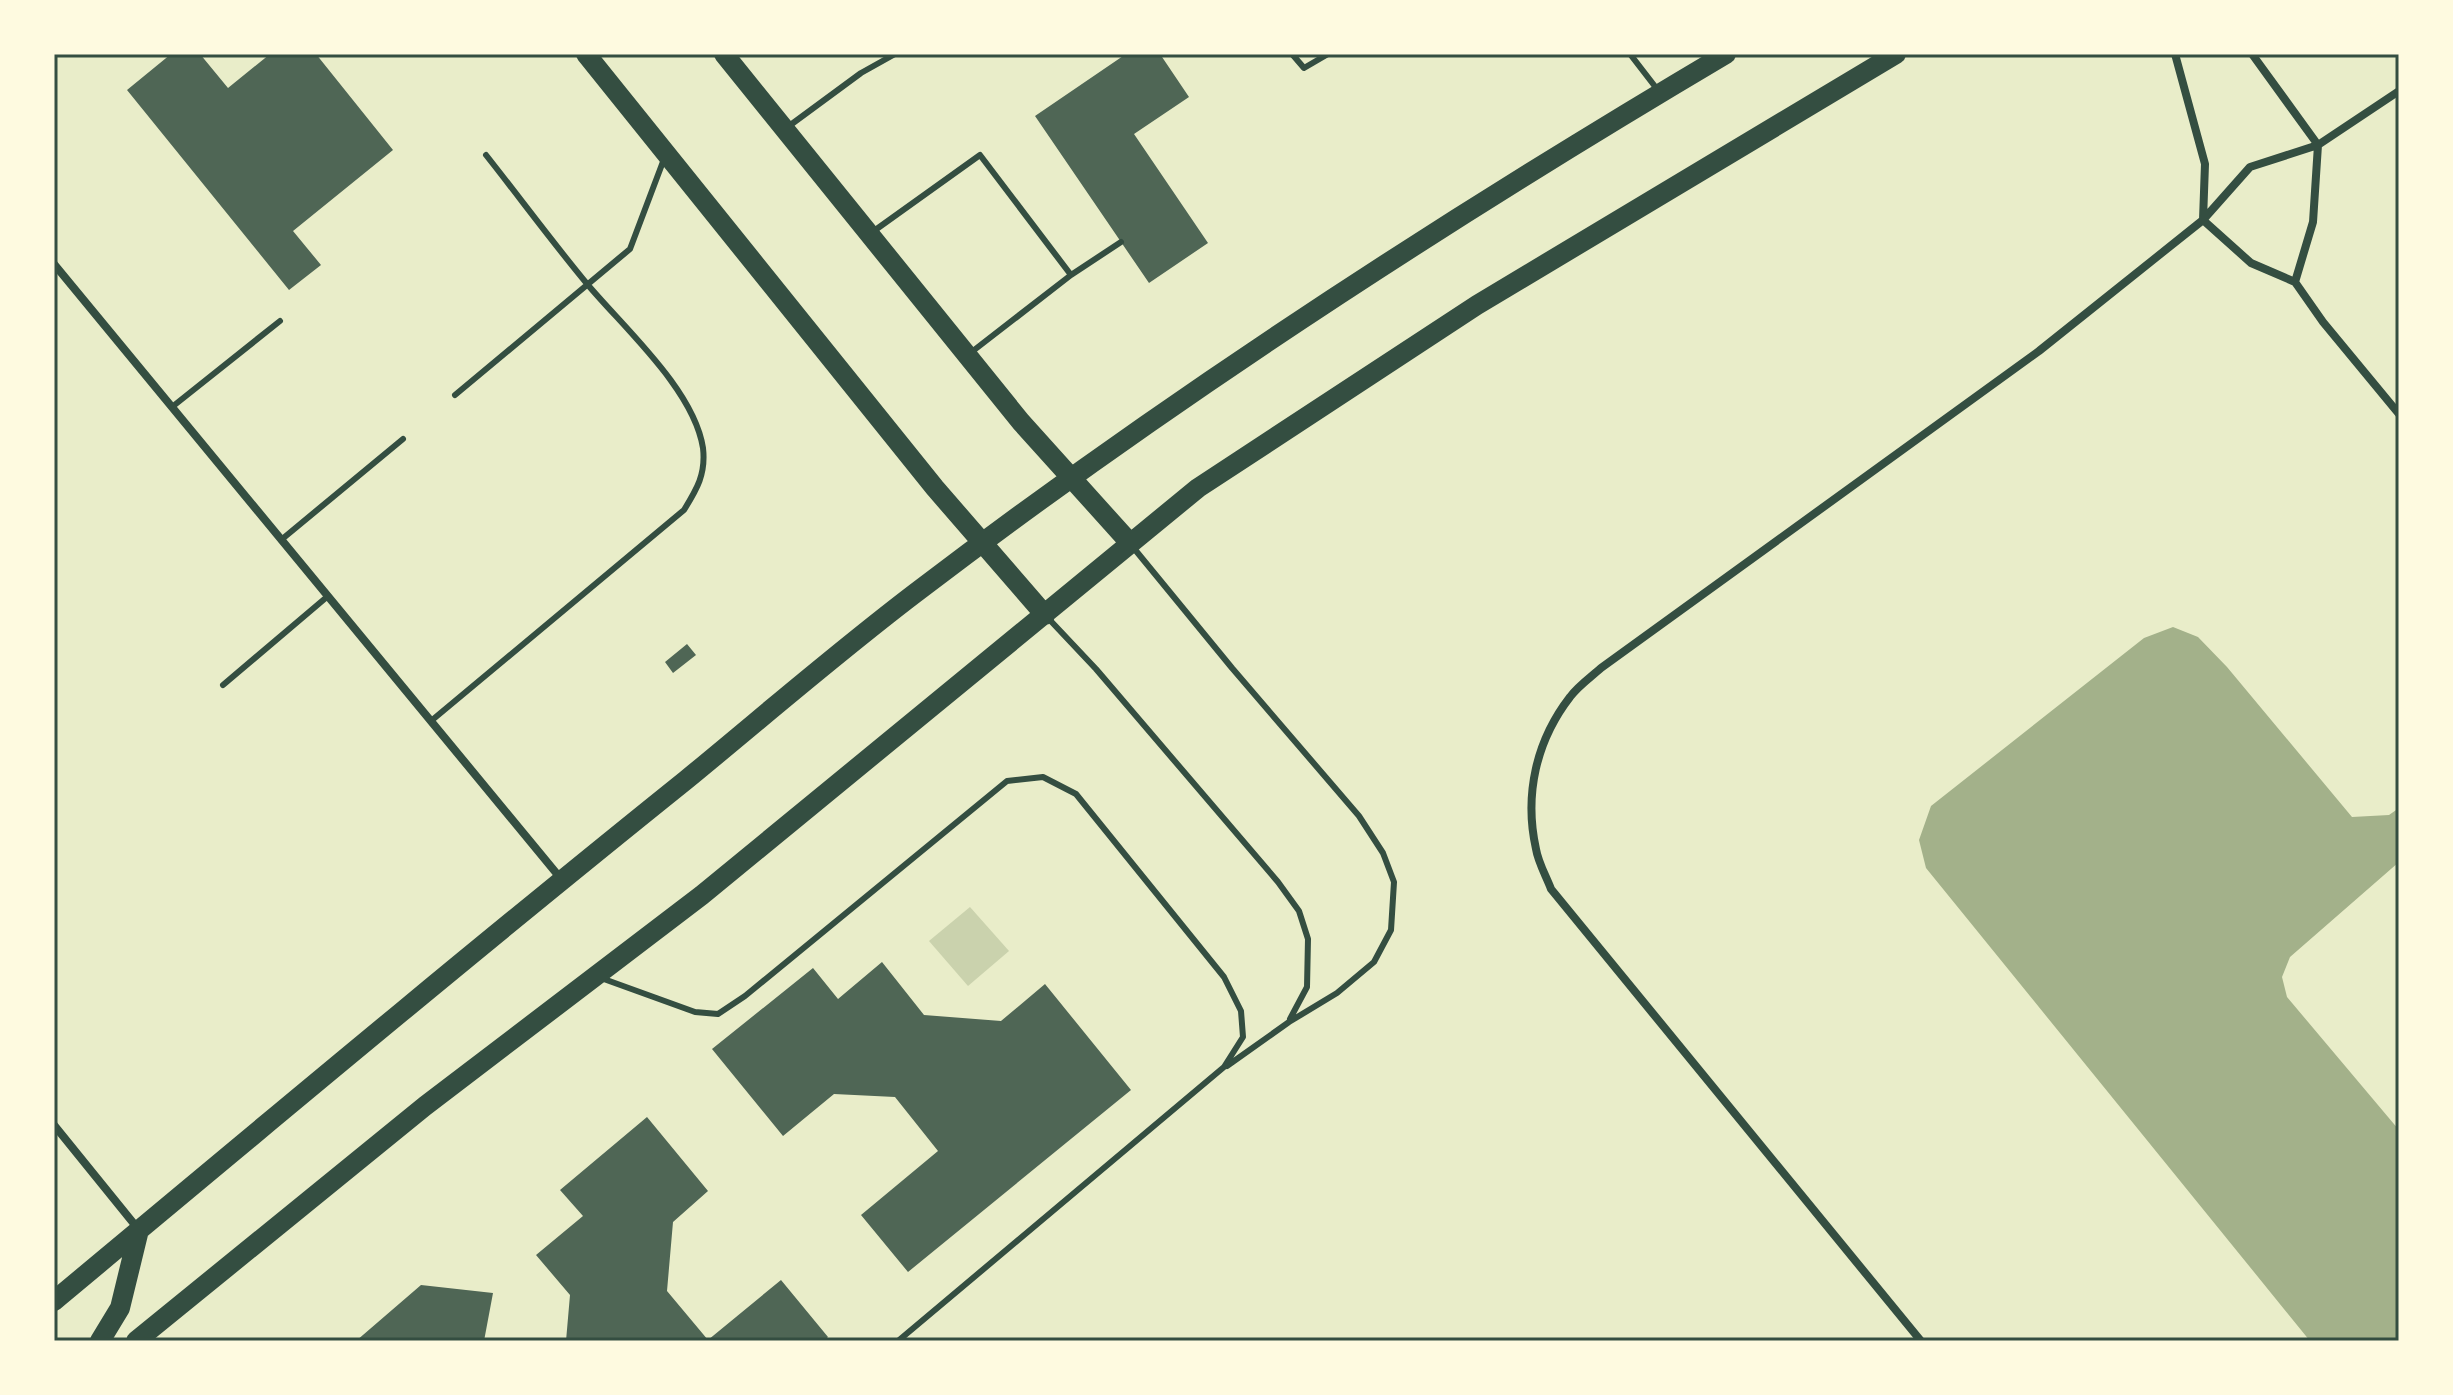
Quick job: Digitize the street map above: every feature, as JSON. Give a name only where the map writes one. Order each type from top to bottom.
[{"type":"main road","points":[[586,54],[983,545],[1045,615]]},
{"type":"main road","points":[[724,54],[1021,422],[1130,543]]},
{"type":"main road","points":[[54,1301],[562,880],[922,588],[1326,302],[1477,204],[1726,54]]},
{"type":"main road","points":[[136,1341],[425,1106],[702,895],[1198,488],[1477,305],[1896,54]]},
{"type":"main road","points":[[100,1341],[120,1308],[139,1230]]},
{"type":"street","points":[[2175,54],[2205,164],[2203,220]]},
{"type":"street","points":[[2252,54],[2318,145],[2313,222],[2295,282]]},
{"type":"street","points":[[1921,1341],[1551,889],[1536,851],[1531,810],[1535,769],[1548,730],[1571,695],[1601,668],[2039,351],[2203,220],[2250,167],[2318,145],[2399,91]]},
{"type":"street","points":[[2203,220],[2251,263],[2295,282],[2323,322],[2399,414]]},
{"type":"street","points":[[54,264],[562,880]]},
{"type":"street","points":[[54,1125],[139,1230]]},
{"type":"lane","points":[[784,129],[861,73],[895,54]]},
{"type":"lane","points":[[1292,54],[1304,68],[1328,54]]},
{"type":"lane","points":[[1630,54],[1661,93]]},
{"type":"lane","points":[[455,395],[630,249],[666,153]]},
{"type":"lane","points":[[431,721],[684,510],[702,482],[703,447],[689,412],[664,371],[588,284],[486,155]]},
{"type":"lane","points":[[868,235],[980,155],[1071,275]]},
{"type":"lane","points":[[967,356],[1071,275],[1121,242]]},
{"type":"lane","points":[[172,407],[280,321]]},
{"type":"lane","points":[[281,540],[403,439]]},
{"type":"lane","points":[[898,1341],[1224,1067],[1337,993],[1374,962],[1391,930],[1394,882],[1383,853],[1359,816],[1130,543]]},
{"type":"lane","points":[[223,685],[328,596]]},
{"type":"lane","points":[[1045,615],[1106,680],[1268,870],[1299,911],[1308,939],[1307,987],[1289,1022]]},
{"type":"lane","points":[[596,976],[695,1012],[718,1014],[745,996],[1007,781],[1043,777],[1076,794],[1224,977],[1241,1011],[1243,1037],[1224,1067]]},
{"type":"shaded area","points":[[2173,627],[2198,637],[2227,667],[2352,817],[2389,815],[2399,808],[2399,862],[2290,957],[2282,977],[2287,997],[2399,1130],[2399,1341],[2310,1341],[1926,868],[1919,840],[1931,806],[2144,638]]},
{"type":"shaded area","points":[[970,907],[1009,951],[968,986],[929,941]]},
{"type":"building","points":[[171,54],[200,54],[228,88],[270,54],[316,54],[393,150],[293,231],[321,265],[289,290],[127,90]]},
{"type":"building","points":[[1126,54],[1160,54],[1189,97],[1134,134],[1208,243],[1149,283],[1035,116]]},
{"type":"building","points":[[687,644],[696,655],[673,673],[665,662]]},
{"type":"building","points":[[882,962],[924,1015],[1001,1021],[1045,984],[1131,1090],[908,1272],[861,1215],[938,1151],[895,1097],[834,1094],[783,1136],[712,1049],[813,968],[838,999]]},
{"type":"building","points":[[647,1117],[708,1191],[673,1222],[667,1291],[708,1340],[781,1280],[828,1337],[824,1341],[566,1341],[570,1295],[536,1255],[583,1216],[560,1190]]},
{"type":"building","points":[[421,1285],[493,1293],[484,1341],[356,1341]]}]
